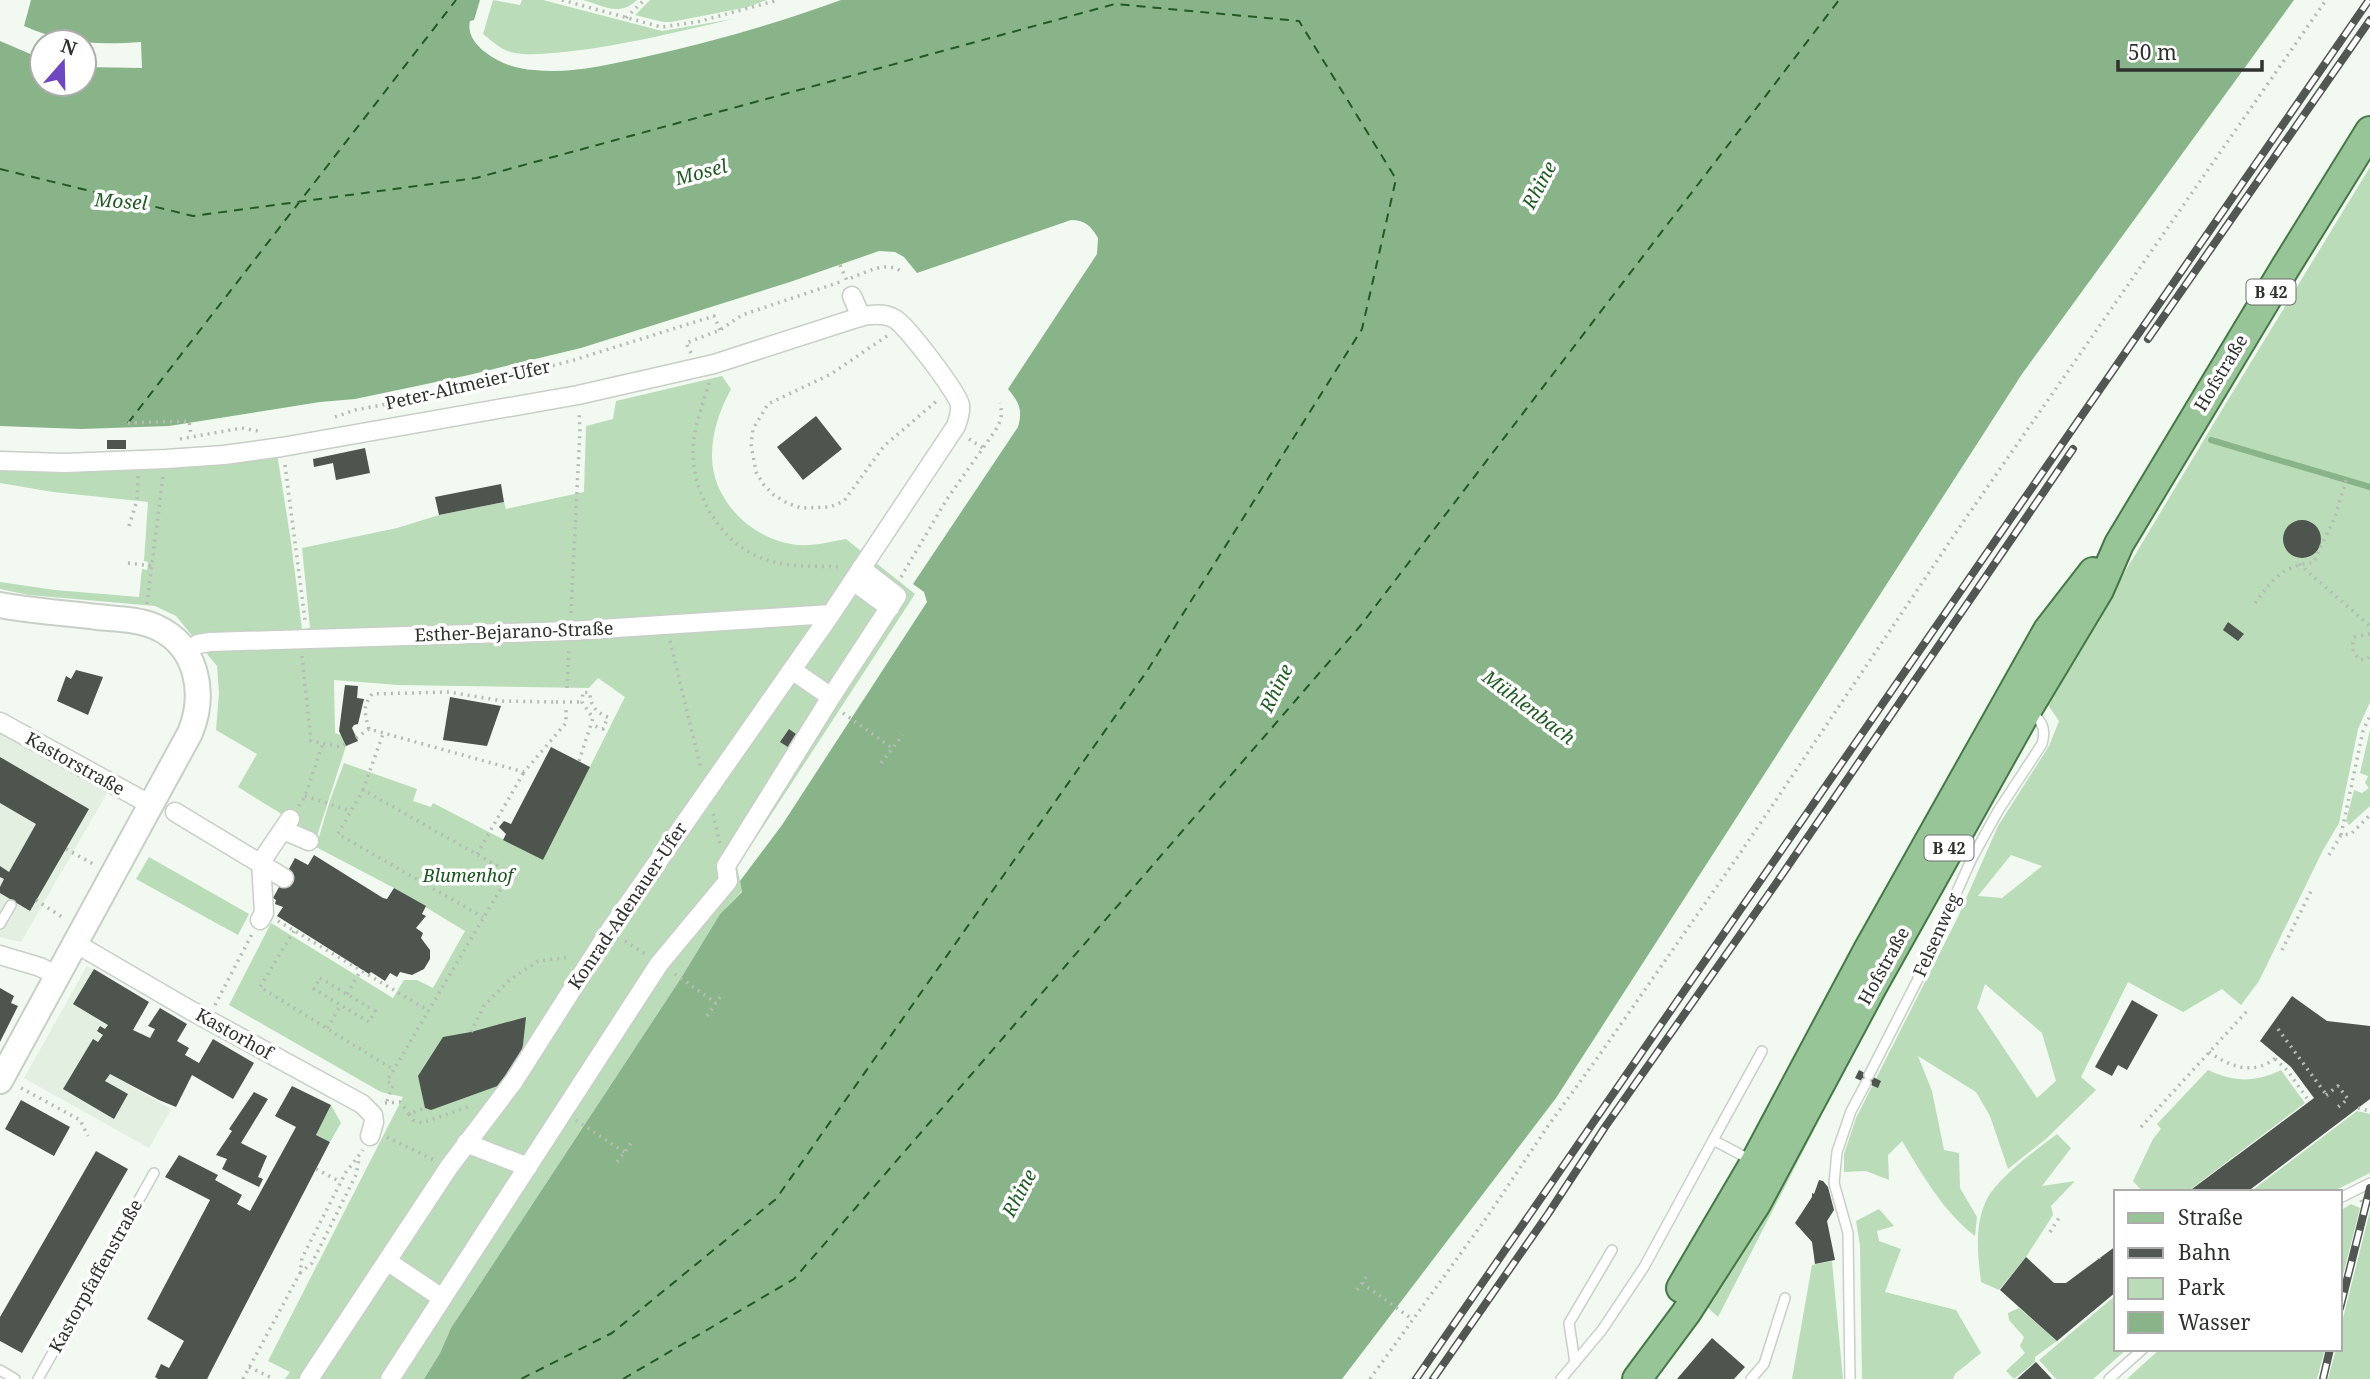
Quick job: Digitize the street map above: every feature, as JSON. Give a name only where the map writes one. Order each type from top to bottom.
[{"type":"main road","name":"Hofstraße","points":[[2018,704],[2099,590],[2119,544],[2370,131]]},
{"type":"main road","name":"Hofstraße","points":[[1616,1379],[1764,1167],[1872,987],[2018,704],[2048,630],[2067,603],[2119,544]]},
{"type":"main road","name":"Hofstraße","points":[[1637,1379],[1718,1266],[1764,1167]]},
{"type":"street","points":[[852,296],[861,317],[885,315],[903,325],[951,389],[960,406],[960,415],[968,438]]},
{"type":"street","name":"Peter-Altmeier-Ufer","points":[[0,461],[65,463],[166,459],[282,447],[578,395],[714,364],[861,317]]},
{"type":"street","name":"Konrad-Adenauer-Ufer","points":[[309,1379],[449,1167],[500,1099],[610,930],[706,790],[857,575],[968,438]]},
{"type":"street","points":[[390,1379],[663,967],[729,881],[726,866],[829,700],[890,608],[857,575]]},
{"type":"street","points":[[0,605],[144,623],[157,628],[189,650],[200,694],[199,707],[190,733],[57,976],[8,1084]]},
{"type":"street","points":[[666,625],[831,614]]},
{"type":"street","name":"Esther-Bejarano-Straße","points":[[189,650],[198,644],[210,642],[570,631],[666,625]]},
{"type":"street","points":[[792,670],[829,700]]},
{"type":"street","name":"Kastorstraße","points":[[0,722],[151,805]]},
{"type":"street","points":[[176,812],[285,878]]},
{"type":"street","points":[[260,920],[264,913],[261,862],[286,825],[309,841]]},
{"type":"street","name":"Kastorhof","points":[[75,943],[362,1104],[373,1115],[370,1136]]},
{"type":"street","points":[[0,955],[40,967],[57,976]]},
{"type":"street","points":[[466,1143],[528,1167]]},
{"type":"street","points":[[387,1261],[442,1298]]},
{"type":"lane","name":"Felsenweg","points":[[1850,1379],[1848,1233],[1834,1182],[1837,1152],[1851,1111],[1917,981],[1972,858],[1997,811],[2042,744],[2045,734],[2043,724],[2018,704]]},
{"type":"lane","points":[[0,924],[11,905]]},
{"type":"lane","points":[[1561,1379],[1602,1330],[1644,1266],[1762,1051]]},
{"type":"lane","points":[[1713,1140],[1764,1167]]},
{"type":"lane","name":"Kastorpfaffenstraße","points":[[38,1379],[154,1173]]},
{"type":"lane","points":[[2342,1197],[2370,1183]]},
{"type":"lane","points":[[1574,1363],[1569,1323],[1612,1251]]},
{"type":"lane","points":[[1751,1379],[1764,1364],[1785,1298]]},
{"type":"lane","points":[[2109,1379],[2141,1351]]},
{"type":"lane","points":[[0,1370],[15,1379]]},
{"type":"path","points":[[562,0],[661,27],[697,22],[778,0]]},
{"type":"path","points":[[626,18],[644,0]]},
{"type":"path","points":[[1370,1379],[1487,1217],[1743,849],[1959,528],[2326,0]]},
{"type":"path","points":[[840,265],[845,276]]},
{"type":"path","points":[[686,343],[720,330],[742,315],[882,267],[894,267],[901,271]]},
{"type":"path","name":"Peter-Altmeier-Ufer","points":[[325,419],[355,410],[487,384],[714,316],[720,330]]},
{"type":"path","points":[[903,325],[831,374],[768,404],[756,423],[751,444],[756,472],[764,485],[774,495],[801,508],[823,508],[844,501],[884,446],[951,389]]},
{"type":"path","points":[[714,364],[693,449],[695,480],[706,509],[732,540],[758,556],[781,564],[857,575]]},
{"type":"path","points":[[567,688],[580,430],[578,395]]},
{"type":"path","points":[[899,581],[947,499],[968,438],[1001,420],[1000,402]]},
{"type":"path","points":[[128,423],[189,421],[191,435]]},
{"type":"path","points":[[180,439],[242,428],[261,431]]},
{"type":"path","points":[[146,610],[166,459]]},
{"type":"path","points":[[129,526],[137,500],[139,460]]},
{"type":"path","points":[[2255,603],[2273,579],[2299,564],[2313,563],[2335,517],[2346,480]]},
{"type":"path","points":[[288,485],[312,741],[341,747],[345,744]]},
{"type":"path","points":[[128,563],[152,566]]},
{"type":"path","points":[[2299,564],[2370,626]]},
{"type":"path","points":[[666,625],[726,866]]},
{"type":"path","points":[[2370,634],[2355,637],[2352,646],[2360,660],[2370,656]]},
{"type":"path","points":[[369,729],[364,713],[365,704],[372,694],[449,692],[503,701],[582,702]]},
{"type":"path","points":[[579,761],[593,718],[582,702],[583,692],[590,693],[590,701],[598,713],[608,717],[603,729],[592,725]]},
{"type":"path","points":[[829,700],[892,748]]},
{"type":"path","points":[[477,854],[524,772],[566,723],[566,706]]},
{"type":"path","points":[[2329,855],[2341,835],[2363,731],[2370,716]]},
{"type":"path","points":[[369,729],[524,772]]},
{"type":"path","points":[[356,738],[369,729]]},
{"type":"path","points":[[383,734],[363,790],[338,834],[483,917]]},
{"type":"path","points":[[881,763],[902,735]]},
{"type":"path","points":[[286,825],[305,796],[323,743]]},
{"type":"path","points":[[363,790],[510,873],[387,1081],[393,1085],[387,1101]]},
{"type":"path","points":[[305,796],[351,811]]},
{"type":"path","points":[[2341,835],[2351,834],[2370,815]]},
{"type":"path","points":[[66,849],[91,862]]},
{"type":"path","points":[[2282,950],[2312,889]]},
{"type":"path","points":[[36,900],[65,919]]},
{"type":"path","points":[[208,1019],[260,920]]},
{"type":"path","points":[[610,930],[716,1003]]},
{"type":"path","points":[[394,1070],[260,987],[296,932],[429,1011]]},
{"type":"path","points":[[471,1032],[484,1006],[508,981],[538,961],[594,955]]},
{"type":"path","points":[[347,994],[361,971]]},
{"type":"path","points":[[320,978],[347,994],[376,1011],[369,1022],[313,989],[320,978]]},
{"type":"path","points":[[707,1016],[722,994]]},
{"type":"path","points":[[327,1028],[341,1005]]},
{"type":"path","points":[[2141,1127],[2247,1011]]},
{"type":"path","points":[[2278,1029],[2327,1096],[2338,1086],[2348,1099],[2338,1107]]},
{"type":"path","points":[[2209,1052],[2225,1063],[2248,1069],[2257,1068],[2276,1057],[2309,1101]]},
{"type":"path","points":[[8,1084],[80,1120],[88,1136]]},
{"type":"path","points":[[400,1102],[413,1120],[422,1123],[492,1098],[500,1099]]},
{"type":"path","points":[[409,1114],[425,1108]]},
{"type":"path","points":[[2358,1108],[2370,1111]]},
{"type":"path","points":[[569,1116],[624,1152]]},
{"type":"path","points":[[243,1379],[300,1273],[302,1258],[341,1182],[359,1158],[370,1136],[449,1167]]},
{"type":"path","points":[[617,1162],[632,1142]]},
{"type":"path","points":[[300,1273],[312,1264],[356,1175],[359,1158]]},
{"type":"path","points":[[316,1169],[341,1182]]},
{"type":"path","points":[[323,1217],[333,1222]]},
{"type":"path","points":[[2050,1232],[2059,1218]]},
{"type":"path","points":[[1357,1290],[1369,1273]]},
{"type":"path","points":[[1362,1283],[1412,1319]]},
{"type":"path","points":[[249,1367],[274,1379]]},
{"type":"shaded area","points":[[0,728],[105,786],[107,793],[21,942],[0,937]]},
{"type":"shaded area","points":[[87,966],[149,1002],[108,1073],[171,1109],[149,1148],[24,1078]]},
{"type":"green space","points":[[493,0],[520,5],[522,0],[543,0],[662,31],[733,19],[607,46],[521,54],[502,48],[483,34]]},
{"type":"green space","points":[[583,0],[637,0],[618,9]]},
{"type":"green space","points":[[650,0],[767,0],[748,7],[663,22],[635,15]]},
{"type":"green space","points":[[2370,167],[2370,702],[2358,729],[2339,823],[2259,981],[2241,1005],[2222,989],[2183,1012],[2128,982],[2081,1077],[2096,1090],[2047,1138],[2008,1169],[1990,1116],[1976,1092],[1918,1056],[1932,1091],[1944,1150],[1959,1153],[1960,1188],[1977,1217],[1975,1236],[1943,1204],[1902,1141],[1888,1155],[1889,1180],[1866,1171],[1844,1172],[1844,1154],[1856,1118],[1957,919],[1998,826],[2049,746],[2059,721],[2048,705],[2054,690]],"holes":[[[2011,855],[2042,866],[2002,898],[1978,896]],[[1985,984],[2042,1033],[2056,1081],[2037,1098],[1977,1008]]]},
{"type":"green space","name":"Blumenhof","points":[[722,376],[731,389],[715,429],[712,456],[719,489],[738,516],[766,536],[782,542],[810,545],[846,539],[915,594],[737,867],[742,891],[720,914],[681,978],[451,1328],[424,1379],[285,1379],[290,1372],[268,1361],[403,1097],[381,1092],[229,1005],[271,923],[393,998],[404,980],[417,980],[433,988],[465,931],[394,888],[316,847],[344,763],[417,789],[413,801],[431,807],[433,803],[543,860],[625,697],[598,678],[589,688],[398,685],[334,680],[335,733],[341,735],[346,746],[317,836],[238,787],[257,754],[216,730],[219,693],[217,666],[176,616],[155,606],[29,595],[0,589],[0,582],[139,597],[142,569],[147,570],[148,562],[144,561],[148,502],[53,492],[0,483],[0,466],[277,453],[302,629],[310,628],[302,548],[504,502],[506,509],[584,492],[586,426],[613,419],[616,401]]},
{"type":"green space","points":[[2370,730],[2370,806],[2349,825],[2346,821],[2354,790],[2362,793],[2369,788],[2365,783],[2368,776],[2360,773]]},
{"type":"green space","points":[[149,857],[249,914],[238,935],[136,879]]},
{"type":"green space","points":[[2208,1070],[2236,1079],[2253,1079],[2281,1070],[2305,1103],[2190,1190],[2141,1190],[2133,1181],[2153,1139],[2161,1129],[2157,1124]]},
{"type":"green space","points":[[331,1105],[341,1123],[330,1142],[316,1135]]},
{"type":"green space","points":[[2357,1111],[2370,1114],[2370,1173],[2336,1190],[2253,1190]]},
{"type":"green space","points":[[1812,1129],[1814,1130],[1718,1317],[1705,1305]]},
{"type":"green space","points":[[2057,1134],[2071,1148],[2042,1186],[2075,1181],[2051,1206],[2053,1215],[2026,1257],[1999,1290],[1981,1282],[1978,1242],[1982,1211],[1991,1192],[1999,1183]]},
{"type":"green space","points":[[2351,1204],[2360,1208],[2342,1279],[2342,1210]]},
{"type":"green space","points":[[1879,1209],[1894,1226],[1877,1231],[1879,1241],[1901,1249],[1885,1292],[1956,1310],[1981,1353],[1955,1374],[1953,1379],[1862,1379],[1860,1245],[1856,1221]]},
{"type":"green space","points":[[2370,1211],[2370,1379],[2328,1379],[2335,1351],[2342,1351],[2342,1322]]},
{"type":"green space","points":[[1832,1261],[1843,1379],[1792,1379],[1812,1265]]},
{"type":"green space","points":[[2114,1297],[2114,1351],[2125,1351],[2093,1379],[2056,1379],[2039,1360]]},
{"type":"green space","points":[[2019,1308],[2057,1341],[2035,1357],[2035,1362],[2014,1379],[2006,1371],[2025,1353],[2020,1346],[2024,1337],[2009,1320],[2008,1313]]},
{"type":"green space","points":[[2158,1351],[2324,1351],[2317,1379],[2127,1379]]},
{"type":"water","points":[[31,0],[480,0],[474,20],[470,21],[469,26],[478,46],[508,65],[561,71],[666,52],[767,25],[841,0],[2294,0],[2022,374],[1556,1098],[1342,1379],[424,1379],[451,1328],[681,978],[720,914],[742,892],[740,881],[782,825],[927,602],[924,592],[913,584],[1018,427],[1019,406],[1008,389],[1097,254],[1098,238],[1087,224],[1071,220],[917,273],[904,257],[895,252],[879,251],[581,348],[355,399],[169,426],[81,429],[0,426],[0,41],[28,53],[28,98],[98,98],[98,67],[142,68],[141,42],[98,43],[98,28],[24,26]]},
{"type":"building","points":[[816,416],[842,449],[803,480],[777,447]]},
{"type":"building","points":[[107,440],[126,440],[126,449],[107,449]]},
{"type":"building","points":[[365,448],[370,473],[336,480],[333,463],[314,467],[313,459]]},
{"type":"building","points":[[501,484],[504,502],[439,515],[435,497]]},
{"type":"building","points":[[2302,520],[2316,525],[2321,539],[2316,553],[2302,558],[2288,553],[2283,539],[2288,525]]},
{"type":"building","points":[[2228,622],[2244,634],[2238,641],[2223,630]]},
{"type":"building","points":[[76,670],[103,677],[88,715],[57,701],[66,676],[71,679]]},
{"type":"building","points":[[345,685],[358,686],[357,698],[364,699],[358,724],[352,728],[358,741],[346,746],[339,731]]},
{"type":"building","points":[[450,697],[501,706],[487,746],[443,740]]},
{"type":"building","points":[[789,729],[796,734],[788,747],[780,742]]},
{"type":"building","points":[[551,747],[590,767],[543,860],[503,840],[506,834],[499,827],[504,821],[511,824]]},
{"type":"building","points":[[0,757],[89,809],[30,911],[0,893],[4,879],[0,877],[0,866],[9,872],[36,824],[0,803]]},
{"type":"building","points":[[314,855],[383,898],[387,899],[394,888],[426,906],[422,914],[426,916],[416,928],[423,933],[421,938],[430,950],[430,959],[424,969],[412,975],[400,972],[397,977],[390,973],[385,981],[371,972],[369,974],[277,916],[283,907],[275,904],[276,900],[273,898],[295,858],[308,865]]},
{"type":"building","points":[[94,969],[149,1002],[133,1030],[150,1038],[155,1029],[148,1026],[160,1008],[187,1024],[177,1041],[189,1048],[185,1055],[199,1063],[213,1039],[254,1063],[233,1099],[192,1075],[176,1107],[110,1074],[105,1081],[128,1094],[114,1119],[63,1089],[93,1039],[98,1042],[103,1035],[97,1031],[100,1026],[105,1029],[108,1025],[73,1004]]},
{"type":"building","points":[[0,988],[14,996],[11,1003],[18,1006],[0,1042]]},
{"type":"building","points":[[2292,996],[2327,1021],[2370,1026],[2370,1099],[2250,1190],[2191,1190],[2314,1098],[2291,1067],[2260,1041]]},
{"type":"building","points":[[2132,1000],[2158,1015],[2127,1070],[2118,1065],[2112,1076],[2095,1067]]},
{"type":"building","points":[[526,1017],[523,1045],[514,1080],[431,1110],[425,1108],[418,1076],[443,1037]]},
{"type":"building","points":[[1859,1070],[1881,1081],[1878,1088],[1855,1078]]},
{"type":"building","points":[[292,1086],[331,1105],[316,1135],[330,1142],[207,1379],[158,1379],[155,1377],[161,1364],[169,1368],[184,1341],[147,1319],[210,1200],[165,1177],[179,1155],[218,1175],[215,1180],[242,1195],[237,1204],[250,1211],[296,1127],[275,1116]]},
{"type":"building","points":[[254,1092],[268,1099],[241,1143],[267,1156],[258,1177],[263,1179],[259,1187],[222,1169],[227,1159],[216,1155],[232,1131],[229,1129]]},
{"type":"building","points":[[21,1100],[70,1127],[54,1156],[5,1129]]},
{"type":"building","points":[[96,1151],[128,1169],[22,1353],[0,1341],[0,1317]]},
{"type":"building","points":[[1819,1180],[1828,1187],[1834,1210],[1827,1221],[1835,1260],[1815,1264],[1812,1242],[1795,1223],[1812,1193],[1814,1194]]},
{"type":"building","points":[[2114,1247],[2114,1294],[2057,1341],[2000,1290],[2026,1257],[2054,1283],[2066,1283]]},
{"type":"building","points":[[1712,1338],[1745,1367],[1734,1379],[1677,1379]]},
{"type":"building","points":[[2036,1362],[2052,1379],[2017,1379]]},
{"type":"waterway","points":[[2211,440],[2370,487]]},
{"type":"ferry route","points":[[128,423],[456,0]]},
{"type":"ferry route","points":[[623,1379],[794,1279],[1361,625],[1839,0]]},
{"type":"ferry route","points":[[0,169],[193,216],[476,178],[1115,4],[1299,21],[1396,179],[1362,329],[1147,671],[776,1199],[612,1333],[521,1379]]},
{"type":"railway","points":[[1416,1379],[2369,0]]},
{"type":"railway","points":[[2148,339],[2370,20]]},
{"type":"railway","points":[[1433,1379],[2073,449]]},
{"type":"railway","points":[[2342,1300],[2370,1188]]},
{"type":"railway","points":[[2323,1379],[2330,1351]]},
{"type":"water label","name":"Mosel","points":[[701,172]]},
{"type":"water label","name":"Rhine","points":[[1539,185]]},
{"type":"water label","name":"Mosel","points":[[121,201]]},
{"type":"water label","name":"Rhine","points":[[1276,688]]},
{"type":"water label","name":"Mühlenbach","points":[[1529,707]]},
{"type":"water label","name":"Rhine","points":[[1019,1193]]}]
